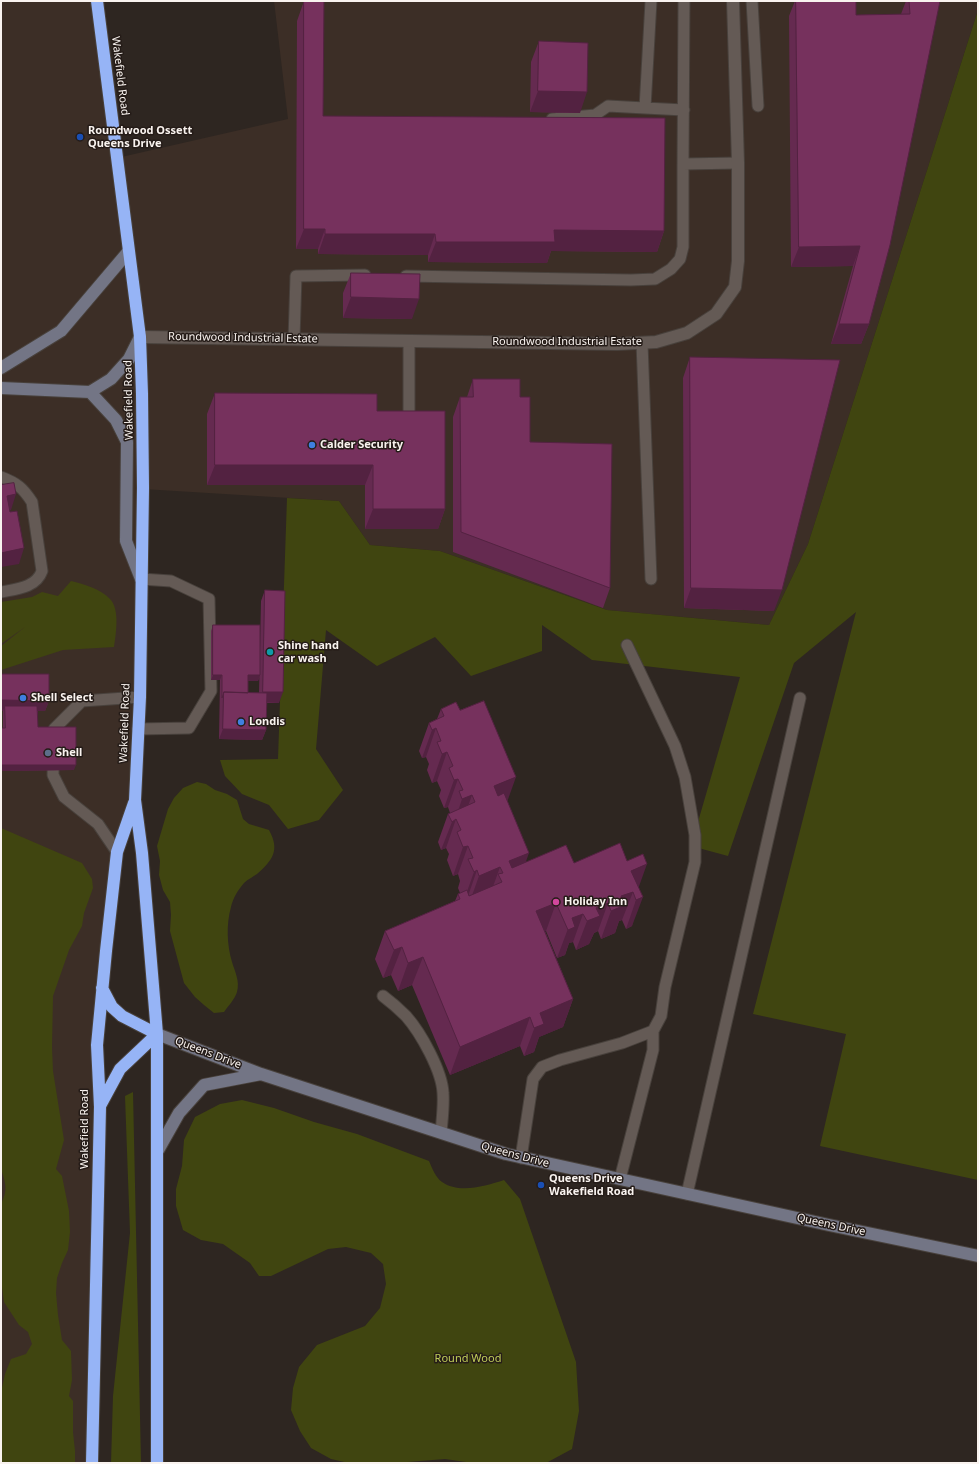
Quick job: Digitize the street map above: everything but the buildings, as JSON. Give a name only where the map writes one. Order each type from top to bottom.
[{"type":"highway","name":"Wakefield Road","points":[[97,1],[140,337],[143,481],[140,697],[135,800],[142,853],[158,1034],[157,1463]]},
{"type":"highway","name":"Wakefield Road","points":[[92,1463],[100,1107],[97,1045],[117,852],[135,800]]},
{"type":"highway","points":[[100,1107],[120,1069],[158,1034],[122,1016],[112,1007],[102,987]]},
{"type":"street","name":"Roundwood Industrial Estate","points":[[140,337],[617,344],[656,342],[687,333],[716,314],[735,287],[738,261],[738,163],[733,1]]},
{"type":"street","points":[[1,368],[61,331],[128,252]]},
{"type":"street","points":[[1,388],[90,392],[111,379],[128,359],[140,337]]},
{"type":"street","points":[[90,392],[116,420],[127,442],[126,541],[141,579]]},
{"type":"street","name":"Queens Drive","points":[[158,1034],[261,1074],[506,1154],[978,1256]]},
{"type":"street","points":[[157,1152],[179,1113],[204,1085],[261,1074]]},
{"type":"lane","points":[[646,108],[650,1]]},
{"type":"lane","points":[[394,276],[631,280],[655,279],[671,269],[680,259],[683,247],[684,1]]},
{"type":"lane","points":[[752,1],[758,106]]},
{"type":"lane","points":[[543,120],[595,115],[608,106],[684,110]]},
{"type":"lane","points":[[683,164],[738,163]]},
{"type":"lane","points":[[294,339],[296,276],[378,276]]},
{"type":"lane","points":[[409,341],[409,413]]},
{"type":"lane","points":[[642,343],[651,579]]},
{"type":"lane","points":[[1,477],[16,483],[26,492],[32,502],[42,571],[40,576],[26,587],[1,592]]},
{"type":"lane","points":[[138,729],[189,728],[210,691],[209,599],[170,580],[141,579]]},
{"type":"lane","points":[[620,1179],[653,1050],[653,1031],[661,1016],[665,987],[695,862],[695,836],[685,777],[674,746],[627,645]]},
{"type":"lane","points":[[117,852],[98,824],[64,798],[53,775],[54,729],[82,701],[140,697]]},
{"type":"lane","points":[[687,1194],[800,698]]},
{"type":"lane","points":[[383,996],[405,1015],[416,1030],[434,1064],[442,1084],[444,1094],[441,1133]]},
{"type":"lane","points":[[521,1158],[533,1079],[542,1067],[560,1060],[622,1043],[653,1031]]},
{"type":"shaded area","points":[[1,1],[97,1],[117,158],[288,119],[274,1],[978,1],[978,10],[808,544],[769,625],[607,610],[440,551],[370,545],[339,501],[143,489],[135,800],[117,852],[97,1045],[92,1463],[1,1463]]},
{"type":"green space","points":[[978,10],[978,1180],[820,1146],[846,1034],[753,1014],[856,612],[794,663],[728,856],[691,846],[740,677],[592,660],[542,625],[542,651],[471,676],[435,637],[377,666],[326,630],[316,749],[343,790],[319,820],[288,829],[269,805],[242,794],[225,776],[220,760],[278,759],[287,498],[339,501],[370,545],[440,551],[607,610],[769,625],[808,544]]},
{"type":"green space","points":[[71,581],[87,585],[97,590],[106,595],[113,603],[116,615],[116,635],[114,647],[63,650],[1,670],[1,646],[25,627],[1,644],[1,602],[32,597],[42,592],[58,596]]},
{"type":"green space","points":[[197,782],[206,784],[215,790],[227,794],[237,800],[243,819],[249,824],[269,830],[274,843],[271,859],[257,874],[244,883],[236,894],[232,904],[228,921],[228,942],[230,955],[238,980],[238,988],[235,997],[224,1012],[214,1013],[195,997],[184,983],[170,931],[170,902],[163,890],[159,875],[160,861],[157,846],[168,809],[174,798],[183,788]]},
{"type":"green space","points":[[1,828],[82,863],[92,879],[93,888],[84,913],[82,926],[69,950],[53,996],[53,1071],[64,1140],[56,1169],[62,1176],[69,1211],[70,1232],[68,1250],[57,1278],[56,1293],[62,1340],[71,1351],[72,1380],[69,1396],[73,1401],[75,1463],[2,1463],[1,1460],[1,1392],[5,1374],[11,1359],[26,1354],[32,1344],[28,1332],[19,1325],[4,1302],[1,1280],[1,1204],[5,1195],[6,1187],[1,1169]]},
{"type":"green space","points":[[133,1092],[141,1463],[111,1463],[113,1396],[130,1233],[125,1096]]},
{"type":"green space","name":"Round Wood","points":[[242,1100],[274,1108],[314,1122],[357,1134],[429,1161],[438,1178],[449,1186],[456,1188],[473,1188],[504,1180],[520,1199],[576,1362],[579,1411],[572,1449],[546,1463],[473,1463],[445,1459],[395,1463],[349,1463],[331,1459],[311,1448],[300,1431],[291,1410],[293,1388],[299,1367],[317,1345],[365,1326],[380,1308],[386,1284],[383,1264],[371,1253],[346,1247],[328,1249],[271,1276],[259,1276],[250,1263],[223,1244],[201,1240],[183,1230],[176,1206],[176,1189],[182,1166],[184,1140],[195,1117],[220,1104]]},
{"type":"place","name":"Roundwood Ossett Queens Drive","points":[[80,137]]},
{"type":"place","name":"Calder Security","points":[[312,445]]},
{"type":"place","name":"Shine hand car wash","points":[[270,652]]},
{"type":"place","name":"Shell Select","points":[[23,698]]},
{"type":"place","name":"Londis","points":[[241,722]]},
{"type":"place","name":"Shell","points":[[48,753]]},
{"type":"place","name":"Holiday Inn","points":[[556,902]]},
{"type":"place","name":"Queens Drive Wakefield Road","points":[[541,1185]]}]
